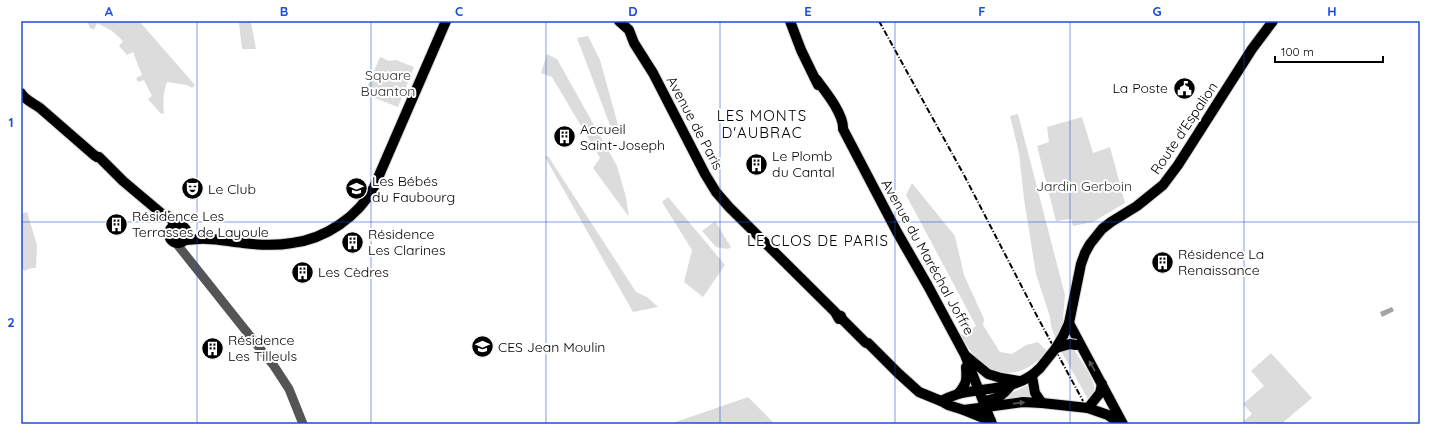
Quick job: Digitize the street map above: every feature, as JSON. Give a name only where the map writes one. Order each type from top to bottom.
[{"type":"main road","points":[[21,92],[24,99],[32,102],[97,157],[97,160],[102,165],[109,168],[161,213],[168,216],[173,227],[170,239],[183,240],[200,235],[205,238],[244,243],[292,243],[327,232],[341,224],[363,204],[374,187],[446,21]]},
{"type":"main road","name":"Avenue du Maréchal Joffre","points":[[783,21],[801,50],[816,79],[833,103],[843,123],[843,129],[965,355],[992,423]]},
{"type":"main road","name":"Avenue du Maréchal Joffre","points":[[790,21],[801,50]]},
{"type":"main road","name":"Route d'Espalion","points":[[1056,348],[1069,323],[1081,264],[1090,244],[1102,229],[1137,206],[1163,185],[1178,165],[1252,49],[1273,21]]},
{"type":"main road","name":"Avenue de Paris","points":[[620,22],[622,31],[634,43],[656,79],[705,174],[716,192],[729,208],[870,346],[920,392],[964,410],[984,404]]},
{"type":"main road","points":[[173,227],[184,226],[183,240]]},
{"type":"main road","points":[[1069,323],[1079,346],[1120,423]]},
{"type":"main road","points":[[958,394],[992,389],[1015,383],[1032,376],[1056,348],[1070,344],[1079,346]]},
{"type":"main road","points":[[965,355],[988,374],[1015,383]]},
{"type":"main road","points":[[944,403],[958,394],[965,385],[967,379],[965,355]]},
{"type":"main road","points":[[964,410],[992,423],[996,403],[988,374]]},
{"type":"main road","points":[[1032,376],[1035,393],[1042,403]]},
{"type":"main road","points":[[996,403],[1015,383]]},
{"type":"main road","points":[[1088,408],[1101,388]]},
{"type":"main road","points":[[944,403],[984,404],[1023,402],[1088,408],[1108,415],[1120,423]]},
{"type":"street","points":[[183,240],[186,256],[274,366],[289,389],[303,424]]},
{"type":"green space","points":[[87,21],[139,21],[195,85],[192,88],[187,85],[167,82],[163,105],[164,114],[160,113],[148,99],[152,96],[144,80],[138,82],[136,78],[142,75],[133,52],[127,55],[119,46],[123,41],[112,31],[97,23],[94,30],[90,28]]},
{"type":"green space","points":[[251,22],[256,49],[242,49],[239,23]]},
{"type":"green space","points":[[588,36],[600,60],[618,125],[611,128],[577,38]]},
{"type":"green space","points":[[547,54],[557,59],[617,166],[626,197],[629,217],[593,168],[600,158],[552,77],[541,73]]},
{"type":"green space","name":"Square Buanton","points":[[380,57],[389,61],[396,60],[414,67],[398,107],[364,94]]},
{"type":"green space","points":[[1018,114],[1065,295],[1062,331],[1056,339],[1036,274],[1024,199],[1019,153],[1010,116]]},
{"type":"green space","name":"Jardin Gerboin","points":[[1082,117],[1093,153],[1110,147],[1125,203],[1093,222],[1073,226],[1071,219],[1056,221],[1037,146],[1049,142],[1047,127]]},
{"type":"green space","points":[[548,156],[636,292],[647,297],[658,307],[633,312],[545,157]]},
{"type":"green space","points":[[912,183],[955,236],[964,275],[984,319],[983,325],[1000,352],[1012,354],[1026,345],[1038,342],[1047,351],[1033,364],[1016,372],[998,372],[980,362],[969,349],[961,335],[976,326],[906,195]]},
{"type":"green space","points":[[668,197],[725,265],[703,297],[684,282],[692,250],[662,202]]},
{"type":"green space","points":[[27,212],[37,245],[36,268],[24,271],[21,265],[21,214]]},
{"type":"green space","points":[[715,221],[731,247],[728,249],[716,247],[702,231]]},
{"type":"green space","points":[[1067,349],[1074,350],[1093,382],[1094,391],[1088,399],[1061,351]]},
{"type":"green space","points":[[1271,353],[1312,398],[1281,424],[1240,424],[1252,414],[1243,404],[1264,386],[1251,371]]},
{"type":"green space","points":[[1029,385],[1033,397],[1004,400],[1005,396]]},
{"type":"green space","points":[[748,397],[775,424],[670,424]]},
{"type":"shaded area","points":[[1392,307],[1394,311],[1382,317],[1380,312]]},
{"type":"railway","points":[[879,21],[964,175],[1083,401]]},
{"type":"place","name":"La Poste","points":[[1184,88]]},
{"type":"place","name":"Accueil Saint-Joseph","points":[[564,137]]},
{"type":"place","name":"Le Plomb du Cantal","points":[[756,164]]},
{"type":"place","name":"Le Club","points":[[193,189]]},
{"type":"place","name":"Les Bébés du Faubourg","points":[[357,189]]},
{"type":"place","name":"Résidence Les Terrasses de Layoule","points":[[117,224]]},
{"type":"place","name":"Résidence Les Clarines","points":[[353,242]]},
{"type":"place","name":"Résidence La Renaissance","points":[[1162,262]]},
{"type":"place","name":"Les Cèdres","points":[[303,272]]},
{"type":"place","name":"CES Jean Moulin","points":[[483,347]]},
{"type":"place","name":"Résidence Les Tilleuls","points":[[213,348]]},
{"type":"district","name":"LES MONTS D'AUBRAC","points":[[762,124]]},
{"type":"district","name":"LE CLOS DE PARIS","points":[[818,241]]}]
